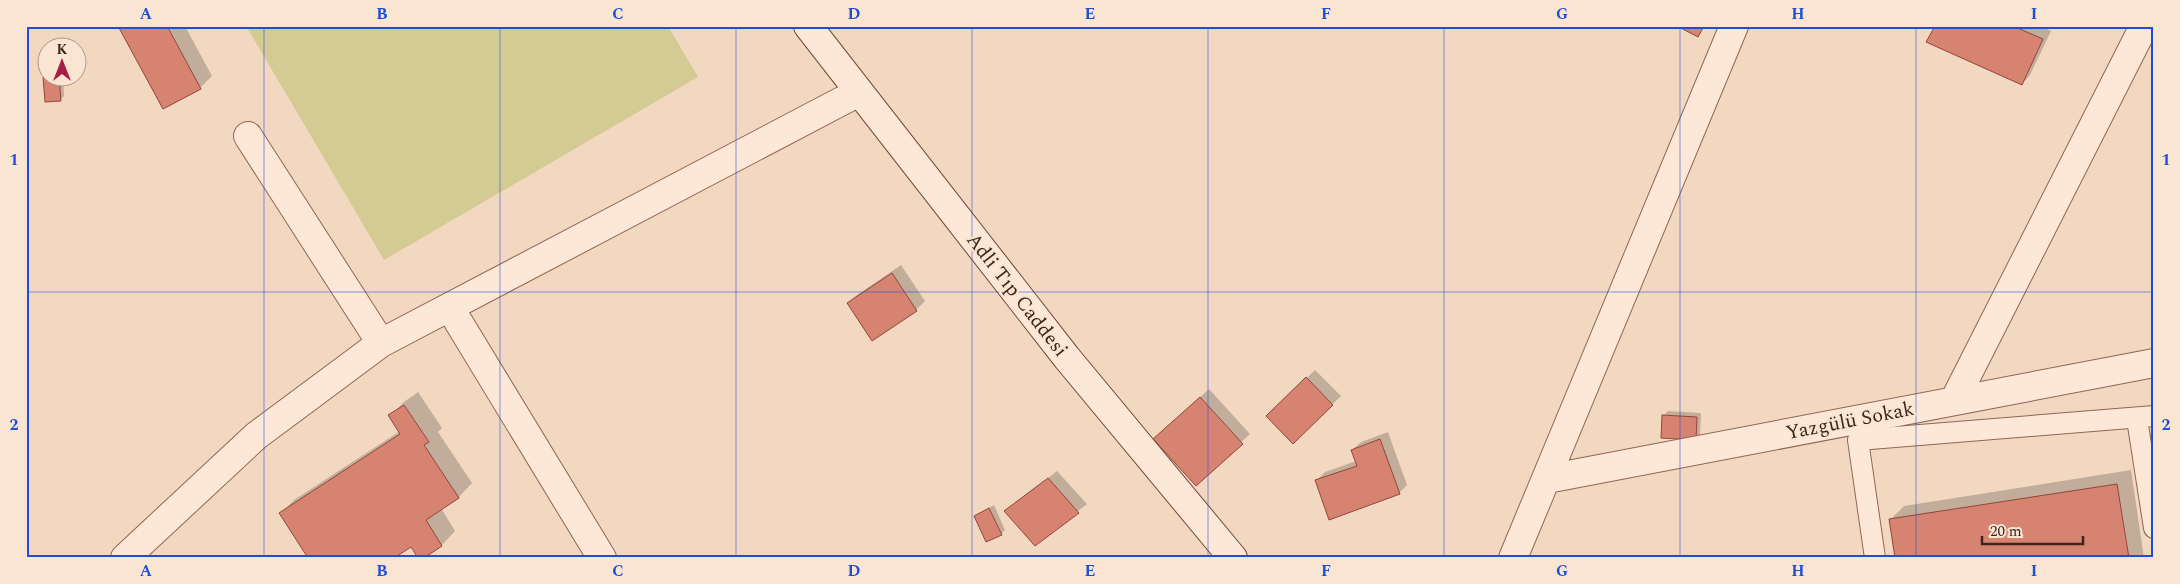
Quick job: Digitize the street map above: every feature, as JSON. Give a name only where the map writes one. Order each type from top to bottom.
[{"type":"street","name":"Adli Tıp Caddesi","points":[[808,26],[1067,358],[1233,558]]},
{"type":"street","points":[[1513,558],[1734,26]]},
{"type":"street","points":[[1954,401],[2144,26]]},
{"type":"street","points":[[125,558],[256,436],[381,343],[859,92]]},
{"type":"street","points":[[248,136],[381,343]]},
{"type":"street","points":[[450,308],[602,558]]},
{"type":"street","name":"Yazgülü Sokak","points":[[1547,479],[2154,363]]},
{"type":"lane","points":[[1875,558],[1858,440],[2146,418],[2154,528]]},
{"type":"shaded area","points":[[246,26],[668,26],[698,77],[384,260]]},
{"type":"building","points":[[118,26],[167,26],[201,89],[163,109]]},
{"type":"building","points":[[1677,26],[1704,26],[1698,37]]},
{"type":"building","points":[[1935,26],[2013,26],[2043,39],[2022,85],[1926,42]]},
{"type":"building","points":[[44,88],[60,88],[61,101],[45,102]]},
{"type":"building","points":[[892,273],[917,311],[872,341],[847,303]]},
{"type":"building","points":[[1306,377],[1333,405],[1293,444],[1266,416]]},
{"type":"building","points":[[1200,397],[1243,444],[1196,486],[1153,439]]},
{"type":"building","points":[[404,405],[429,442],[424,445],[459,498],[426,520],[442,546],[424,558],[418,558],[411,547],[394,558],[308,558],[279,513],[400,434],[388,415]]},
{"type":"building","points":[[1662,415],[1697,417],[1696,440],[1661,438]]},
{"type":"building","points":[[1380,439],[1400,494],[1329,520],[1315,480],[1357,466],[1351,450]]},
{"type":"building","points":[[1048,478],[1079,513],[1035,546],[1004,511]]},
{"type":"building","points":[[2117,484],[2129,558],[1895,558],[1889,519]]},
{"type":"building","points":[[989,508],[1002,535],[986,542],[974,516]]}]
